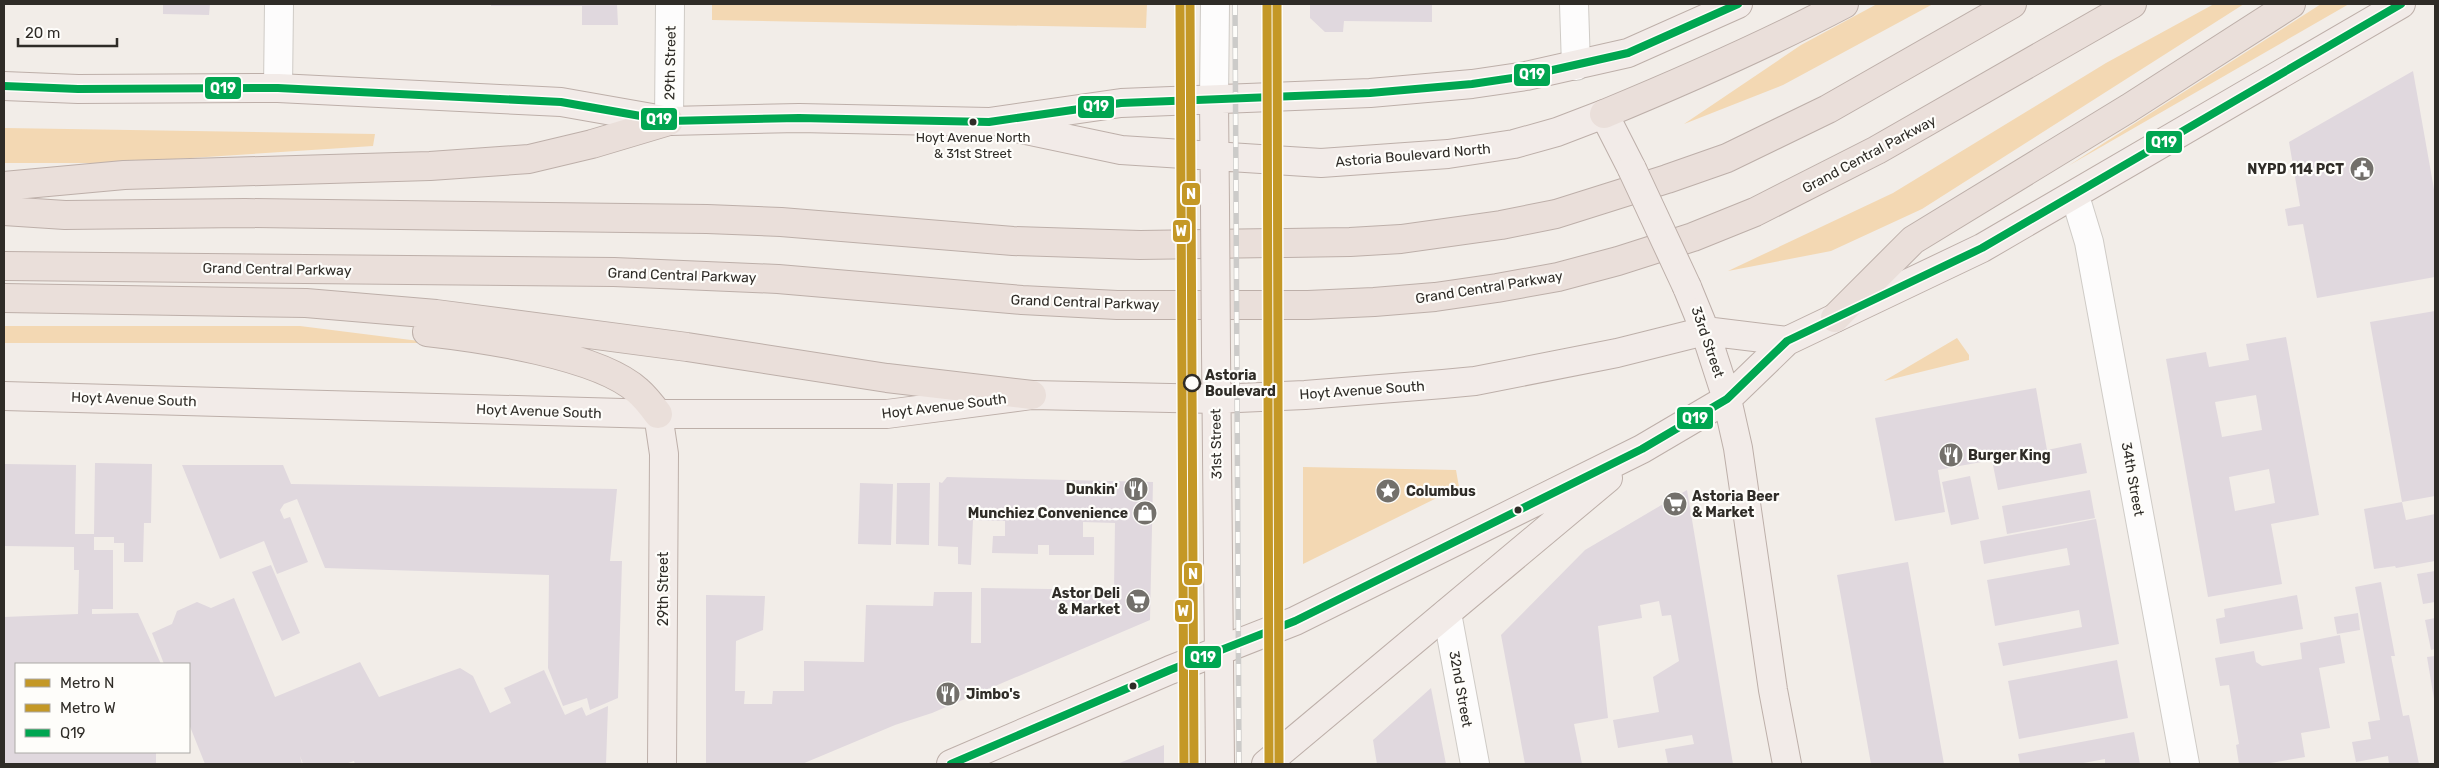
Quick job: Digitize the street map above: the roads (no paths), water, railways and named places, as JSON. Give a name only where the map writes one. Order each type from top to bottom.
[{"type":"highway","points":[[1604,114],[1752,51],[1844,4]]},
{"type":"highway","points":[[4,212],[65,215],[245,213],[707,219],[781,222],[936,236],[1082,244],[1299,243],[1402,239],[1484,228],[1556,214],[1668,180],[1727,158],[1828,109],[2012,4]]},
{"type":"highway","name":"Grand Central Parkway","points":[[4,266],[614,272],[701,275],[778,279],[1022,300],[1117,305],[1308,305],[1435,297],[1558,277],[1618,261],[1693,237],[1755,212],[1878,150],[2132,4]]},
{"type":"highway","points":[[1835,318],[1913,240],[2129,108],[2291,4]]},
{"type":"highway","points":[[4,186],[124,175],[430,166],[529,159],[592,144],[669,121]]},
{"type":"highway","points":[[4,298],[306,303],[436,314],[687,347],[887,378],[1032,395]]},
{"type":"highway","points":[[4,316],[324,321],[490,340],[600,369],[622,380],[638,391],[658,414]]},
{"type":"main road","points":[[4,86],[78,89],[278,88],[561,102],[669,121],[799,118],[989,122],[1121,103],[1370,93],[1455,86],[1526,76],[1628,53],[1738,4]]},
{"type":"main road","points":[[951,764],[1218,650],[1295,621],[1642,449],[1727,399],[1787,341],[1982,248],[2075,196],[2210,114],[2401,4]]},
{"type":"main road","name":"31st Street","points":[[1214,100],[1220,764]]},
{"type":"main road","name":"Astoria Boulevard North","points":[[989,122],[1121,150],[1320,163],[1448,154],[1514,144],[1557,132],[1604,114]]},
{"type":"main road","name":"33rd Street","points":[[1604,114],[1687,287],[1705,331],[1727,399],[1738,448],[1769,661],[1787,764]]},
{"type":"main road","name":"Hoyt Avenue South","points":[[4,396],[658,414],[887,414],[1032,395],[1216,399],[1305,395],[1475,381],[1617,353],[1705,331],[1787,341]]},
{"type":"main road","name":"29th Street","points":[[658,414],[664,454],[662,764]]},
{"type":"main road","points":[[1266,764],[1642,449]]},
{"type":"street","points":[[278,88],[279,4]]},
{"type":"street","name":"29th Street","points":[[669,121],[670,4]]},
{"type":"street","name":"31st Street","points":[[1214,100],[1216,4]]},
{"type":"street","points":[[1574,4],[1576,66]]},
{"type":"street","name":"34th Street","points":[[2075,196],[2091,252],[2185,764]]},
{"type":"street","name":"32nd Street","points":[[1447,613],[1475,764]]},
{"type":"railway","points":[[1235,4],[1239,764]]},
{"type":"metro line","name":"W","points":[[1180,4],[1184,764]]},
{"type":"metro line","name":"N","points":[[1190,4],[1194,764]]},
{"type":"metro line","name":"W","points":[[1267,4],[1269,764]]},
{"type":"metro line","name":"N","points":[[1277,4],[1279,764]]},
{"type":"place","name":"Hoyt Avenue North & 31st Street","points":[[973,122]]},
{"type":"place","name":"NYPD 114 PCT","points":[[2362,169]]},
{"type":"place","name":"Astoria Boulevard","points":[[1192,383]]},
{"type":"place","name":"Burger King","points":[[1951,455]]},
{"type":"place","name":"Dunkin'","points":[[1136,489]]},
{"type":"place","name":"Columbus","points":[[1388,491]]},
{"type":"place","name":"Astoria Beer & Market","points":[[1675,504]]},
{"type":"place","name":"Munchiez Convenience","points":[[1145,513]]},
{"type":"place","name":"Astor Deli & Market","points":[[1138,601]]},
{"type":"place","name":"Jimbo's","points":[[948,694]]}]
